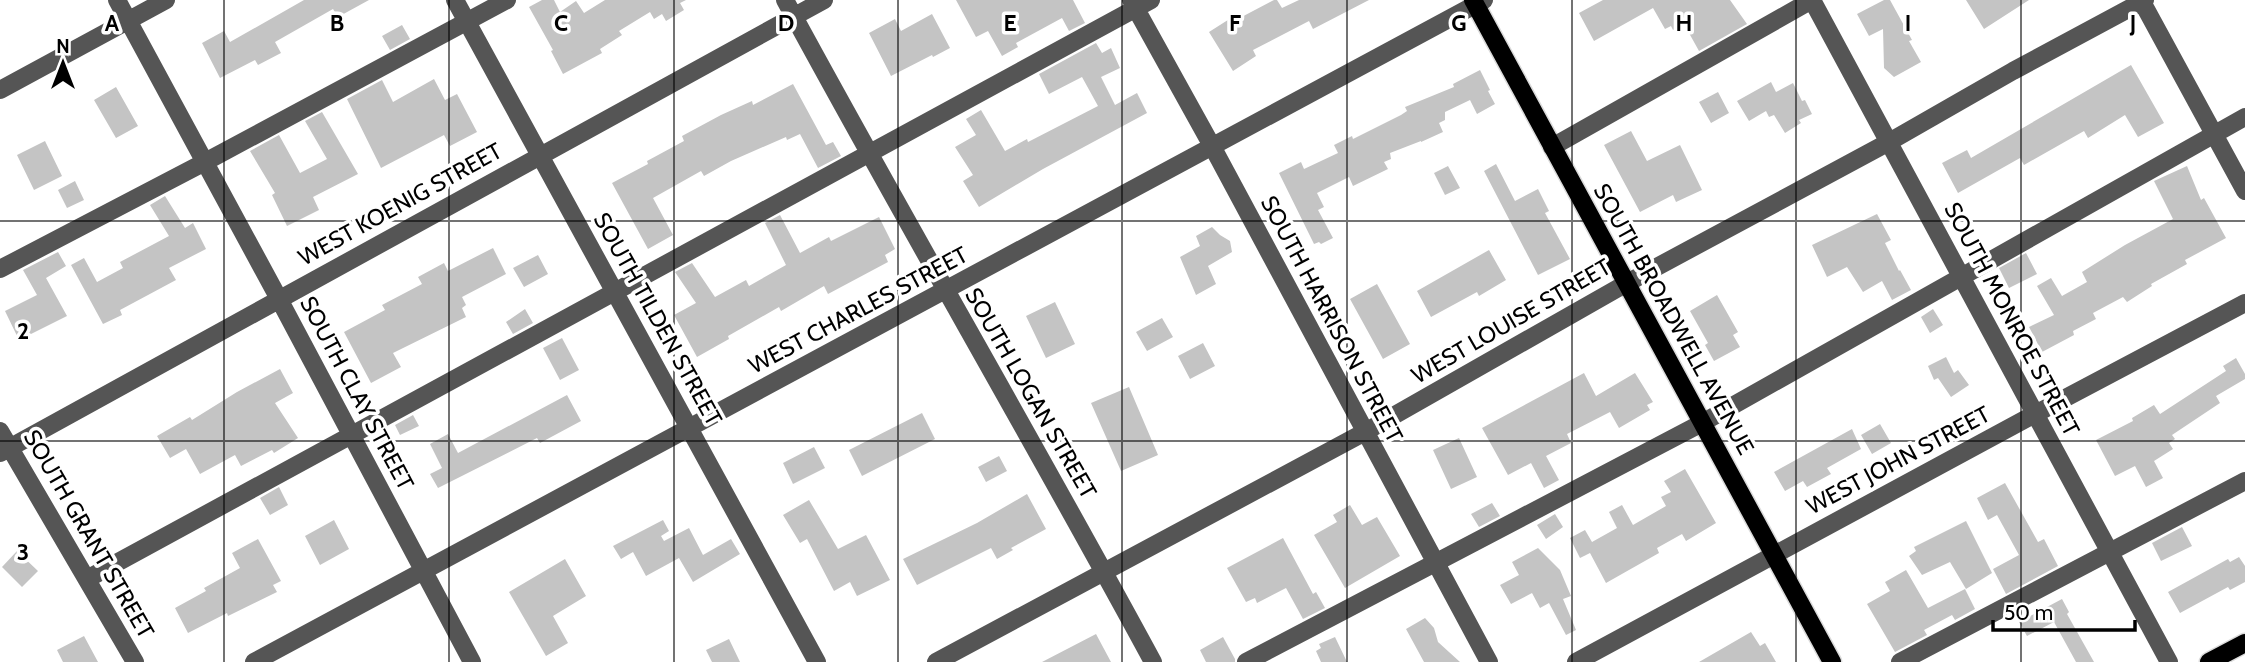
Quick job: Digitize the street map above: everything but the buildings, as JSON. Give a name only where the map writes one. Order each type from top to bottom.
[{"type":"main road","name":"SOUTH BROADWELL AVENUE","points":[[1477,2],[1552,147],[1832,662]]},
{"type":"main road","points":[[2209,662],[2245,643]]},
{"type":"street","name":"SOUTH CLAY STREET","points":[[117,0],[472,662]]},
{"type":"street","points":[[0,90],[166,0]]},
{"type":"street","name":"SOUTH TILDEN STREET","points":[[455,0],[817,662]]},
{"type":"street","points":[[0,269],[507,0]]},
{"type":"street","name":"SOUTH LOGAN STREET","points":[[785,0],[1153,662]]},
{"type":"street","name":"WEST KOENIG STREET","points":[[5,451],[824,0]]},
{"type":"street","points":[[1552,147],[1812,0]]},
{"type":"street","name":"SOUTH MONROE STREET","points":[[1812,0],[2169,662]]},
{"type":"street","points":[[2142,1],[2245,191]]},
{"type":"street","name":"WEST LOUISE STREET","points":[[936,662],[1365,432],[1627,283],[1889,142],[2142,1]]},
{"type":"street","name":"WEST CHARLES STREET","points":[[254,662],[1477,2]]},
{"type":"street","points":[[87,579],[1139,3]]},
{"type":"street","name":"SOUTH HARRISON STREET","points":[[1139,3],[1212,146],[1489,662]]},
{"type":"street","points":[[1246,662],[1703,423],[2245,117]]},
{"type":"street","name":"WEST JOHN STREET","points":[[1576,662],[2245,303]]},
{"type":"street","name":"SOUTH GRANT STREET","points":[[0,430],[5,451],[87,579],[135,662]]},
{"type":"street","points":[[1900,662],[2245,481]]}]
